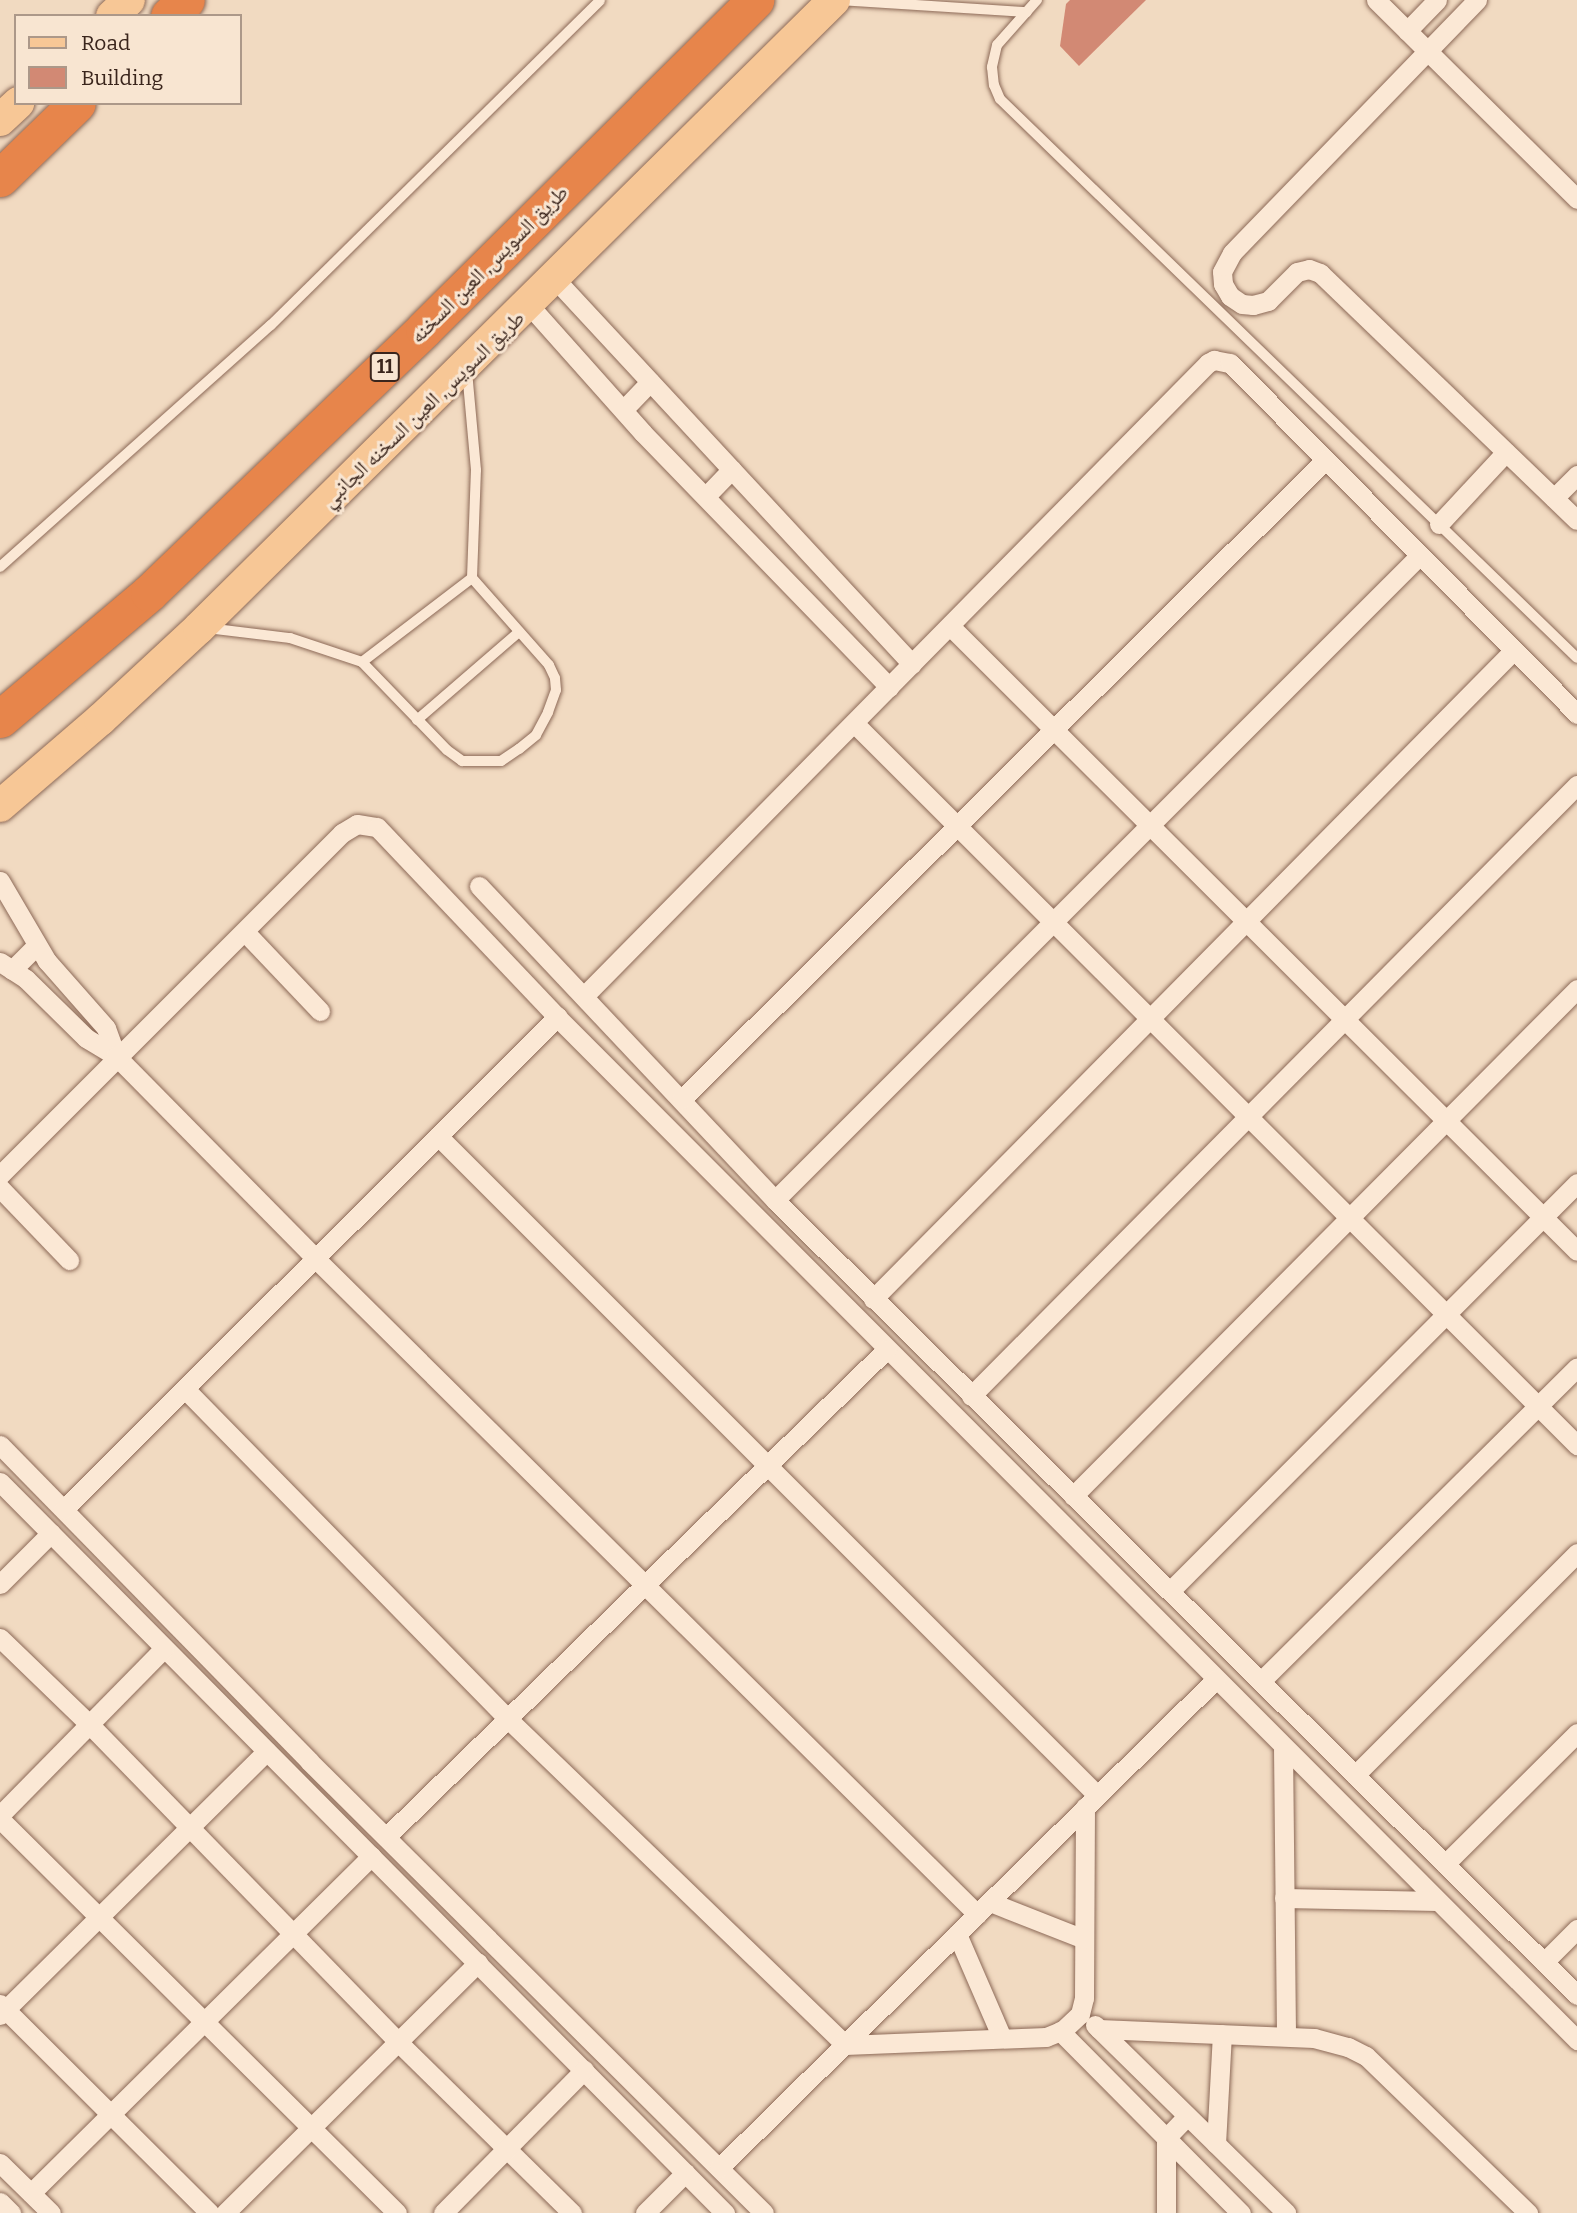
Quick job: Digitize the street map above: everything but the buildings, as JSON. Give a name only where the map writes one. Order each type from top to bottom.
[{"type":"highway","points":[[171,14],[186,0]]},
{"type":"highway","name":"طريق السويس, العين السخنه","points":[[0,719],[159,583],[424,329],[755,0]]},
{"type":"highway","points":[[0,178],[75,105]]},
{"type":"main road","points":[[114,14],[129,0]]},
{"type":"main road","name":"طريق السويس, العين السخنه الجانبي","points":[[0,806],[100,720],[199,628],[835,0]]},
{"type":"main road","points":[[0,120],[16,105]]},
{"type":"street","points":[[1376,0],[1577,199]]},
{"type":"street","points":[[1407,31],[1437,0]]},
{"type":"street","points":[[1477,0],[1233,253],[1222,272],[1223,284],[1230,296],[1242,304],[1253,305],[1268,301],[1297,272],[1308,269],[1320,273],[1577,520]]},
{"type":"street","points":[[555,279],[912,664]]},
{"type":"street","points":[[529,305],[623,410],[889,687]]},
{"type":"street","points":[[584,996],[1214,359],[1230,363],[1577,713]]},
{"type":"street","points":[[623,410],[650,382]]},
{"type":"street","points":[[1439,524],[1506,452]]},
{"type":"street","points":[[682,1099],[1325,460]]},
{"type":"street","points":[[706,496],[732,469]]},
{"type":"street","points":[[1554,498],[1577,475]]},
{"type":"street","points":[[775,1200],[1420,555]]},
{"type":"street","points":[[950,626],[1577,1251]]},
{"type":"street","points":[[861,658],[884,634]]},
{"type":"street","points":[[873,1299],[1514,650]]},
{"type":"street","points":[[854,723],[1577,1445]]},
{"type":"street","points":[[971,1396],[1577,785]]},
{"type":"street","points":[[0,1175],[116,1056],[245,932],[342,833],[357,824],[376,827],[556,1017],[1577,2040]]},
{"type":"street","points":[[0,881],[47,961],[106,1028],[116,1056]]},
{"type":"street","points":[[479,886],[775,1200],[873,1299],[1171,1590],[1577,1995]]},
{"type":"street","points":[[245,932],[320,1011]]},
{"type":"street","points":[[37,944],[6,966],[48,1000],[86,1038],[116,1056],[645,1585],[984,1908],[1084,1939]]},
{"type":"street","points":[[48,1000],[65,982]]},
{"type":"street","points":[[1073,1496],[1577,989]]},
{"type":"street","points":[[64,1510],[556,1017]]},
{"type":"street","points":[[185,1389],[508,1719],[845,2045],[1046,2037],[1060,2032],[1082,2011],[1091,1801],[767,1465],[438,1136]]},
{"type":"street","points":[[1171,1590],[1577,1183]]},
{"type":"street","points":[[0,1188],[69,1259]]},
{"type":"street","points":[[386,1837],[887,1349]]},
{"type":"street","points":[[1261,1681],[1577,1367]]},
{"type":"street","points":[[0,1446],[386,1837],[764,2213]]},
{"type":"street","points":[[0,1482],[725,2213]]},
{"type":"street","points":[[0,1584],[51,1533]]},
{"type":"street","points":[[1355,1775],[1577,1553]]},
{"type":"street","points":[[0,1638],[90,1725],[398,2042],[572,2213]]},
{"type":"street","points":[[164,1648],[0,1817],[397,2213]]},
{"type":"street","points":[[719,2168],[1216,1679]]},
{"type":"street","points":[[1445,1864],[1577,1733]]},
{"type":"street","points":[[1283,1747],[1286,2036]]},
{"type":"street","points":[[210,2213],[2,2009],[267,1751]]},
{"type":"street","points":[[31,2193],[113,2115],[372,1856]]},
{"type":"street","points":[[1284,1898],[1437,1901]]},
{"type":"street","points":[[1544,1962],[1577,1928]]},
{"type":"street","points":[[957,1934],[1002,2038]]},
{"type":"street","points":[[225,2213],[478,1963]]},
{"type":"street","points":[[1082,2011],[1286,2213]]},
{"type":"street","points":[[1099,2029],[1286,2036],[1330,2041],[1366,2056],[1528,2213]]},
{"type":"street","points":[[1060,2032],[1241,2213]]},
{"type":"street","points":[[1216,2144],[1222,2034]]},
{"type":"street","points":[[443,2213],[584,2070]]},
{"type":"street","points":[[1166,2213],[1166,2138],[1187,2116]]},
{"type":"street","points":[[0,2163],[51,2213]]},
{"type":"street","points":[[645,2213],[685,2173]]},
{"type":"street","points":[[0,2202],[11,2213]]},
{"type":"lane","points":[[0,566],[271,325],[600,0]]},
{"type":"lane","points":[[835,0],[1027,12]]},
{"type":"lane","points":[[1037,0],[997,45],[992,67],[994,85],[1000,99],[1577,658]]},
{"type":"lane","points":[[199,628],[290,638],[362,662],[447,750],[462,761],[501,761],[536,735],[556,690],[555,678],[549,665],[472,579],[476,470],[467,365]]},
{"type":"lane","points":[[362,662],[472,579]]},
{"type":"lane","points":[[417,720],[519,632]]}]
